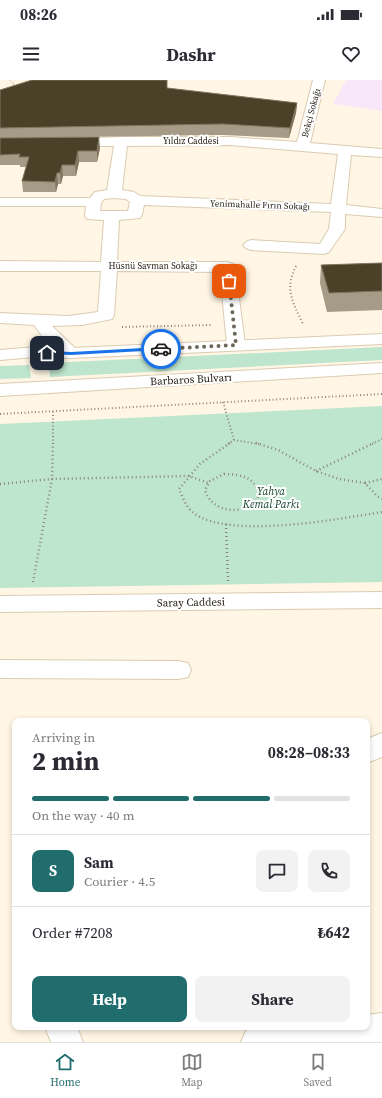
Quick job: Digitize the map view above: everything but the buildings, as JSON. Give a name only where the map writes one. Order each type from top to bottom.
[{"type":"street","name":"Bekçi Sokağı","points":[[302,147],[319,80]]},
{"type":"street","points":[[120,141],[114,194],[100,195],[94,202],[92,216],[135,215],[137,200]]},
{"type":"street","name":"Yıldız Caddesi","points":[[59,142],[230,141],[382,153]]},
{"type":"street","points":[[251,245],[324,249],[337,229],[338,209],[346,150]]},
{"type":"street","name":"Yenimahalle Fırın Sokağı","points":[[114,194],[129,195],[137,200],[338,209],[382,213]]},
{"type":"street","points":[[0,202],[94,202]]},
{"type":"street","points":[[0,318],[96,319],[106,315],[112,216]]},
{"type":"street","name":"Hüsnü Savman Sokağı","points":[[0,266],[227,266],[236,345]]},
{"type":"street","points":[[39,319],[50,334],[71,353]]},
{"type":"street","points":[[0,355],[35,352],[71,353],[382,339]]},
{"type":"street","name":"Barbaros Bulvarı","points":[[0,390],[382,368]]},
{"type":"street","name":"Saray Caddesi","points":[[0,604],[382,600]]},
{"type":"street","points":[[0,669],[179,670]]},
{"type":"street","points":[[370,750],[382,744]]},
{"type":"street","points":[[258,1042],[382,1029]]},
{"type":"street","points":[[62,1030],[67,1042]]},
{"type":"path","points":[[10,80],[18,89]]},
{"type":"path","points":[[312,342],[290,297],[289,276],[298,263],[324,249]]},
{"type":"path","points":[[0,414],[382,394]]},
{"type":"path","points":[[223,402],[234,440]]},
{"type":"path","points":[[29,604],[52,479],[53,411]]},
{"type":"path","points":[[316,471],[382,439]]},
{"type":"path","points":[[382,479],[365,483],[339,479],[316,471],[278,450],[256,443],[234,440],[200,464],[179,488],[184,504],[199,517],[226,524],[263,525],[308,523],[382,512]]},
{"type":"path","points":[[224,474],[242,475],[255,483],[260,494],[252,505],[236,510],[226,510],[211,503],[206,498],[205,492],[208,483],[216,477],[224,474]]},
{"type":"path","points":[[0,484],[52,479],[189,476],[208,483]]},
{"type":"path","points":[[365,483],[377,496],[382,498]]},
{"type":"path","points":[[226,524],[228,601]]},
{"type":"shaded area","points":[[346,80],[382,80],[382,111],[333,104]]},
{"type":"green space","points":[[382,347],[382,360],[50,377],[49,363]]},
{"type":"green space","points":[[29,365],[31,378],[0,379],[0,366]]},
{"type":"green space","name":"Yahya Kemal Parkı","points":[[382,406],[382,582],[0,588],[0,424]]},
{"type":"way so far","points":[[161,349],[236,345],[229,281]]},
{"type":"route","points":[[47,353],[161,349]]}]
